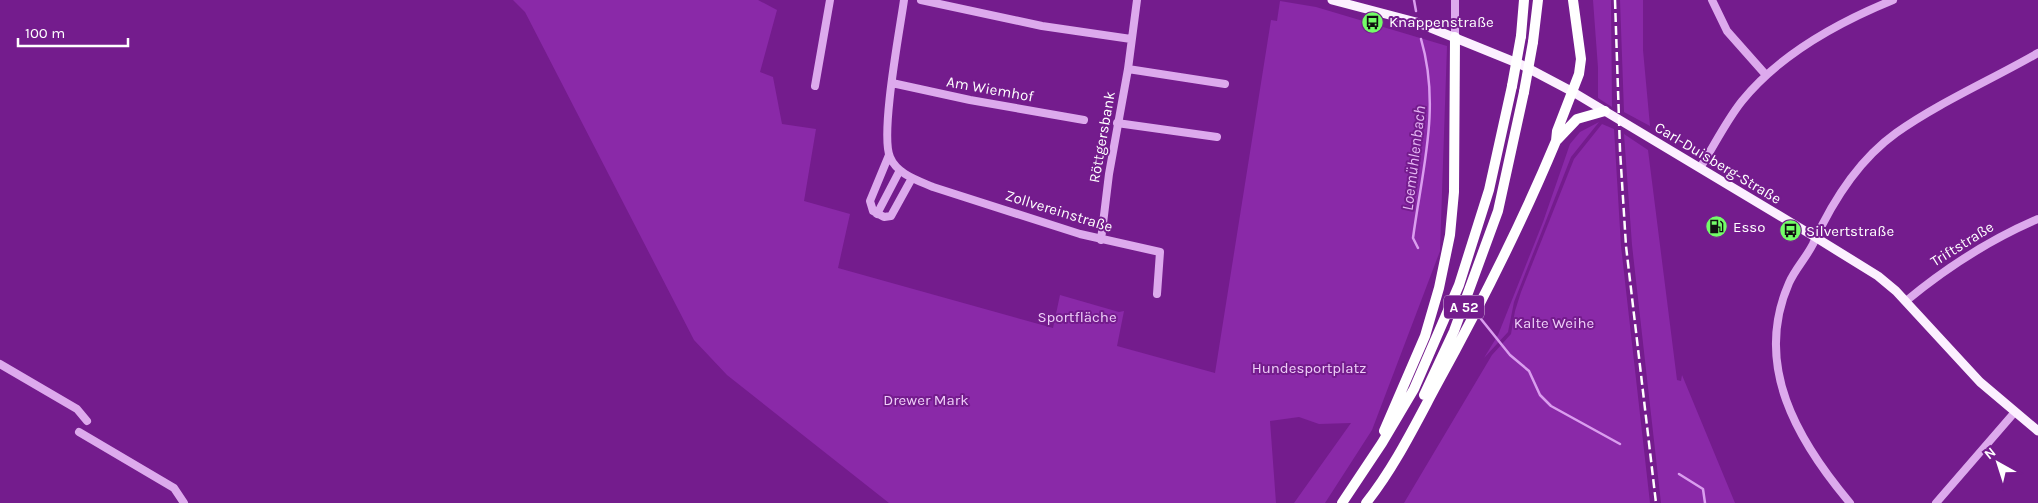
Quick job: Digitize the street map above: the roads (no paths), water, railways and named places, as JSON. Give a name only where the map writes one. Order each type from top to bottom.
[{"type":"highway","name":"A 52","points":[[1342,503],[1382,443],[1414,389],[1459,285],[1489,190],[1512,86],[1521,36],[1524,0]]},
{"type":"highway","name":"A 52","points":[[1359,503],[1397,444],[1427,389],[1454,331],[1498,211],[1524,92],[1538,0]]},
{"type":"highway","points":[[1366,503],[1403,447],[1464,336],[1531,201],[1556,141],[1557,131],[1579,74],[1581,59],[1573,0]]},
{"type":"highway","points":[[1382,443],[1385,426],[1411,373],[1425,336],[1439,288],[1450,235],[1454,192],[1456,36]]},
{"type":"highway","points":[[1556,141],[1577,119],[1605,111]]},
{"type":"main road","name":"Carl-Duisberg-Straße","points":[[1332,0],[1416,22],[1456,36],[1522,65],[1573,92],[1816,237],[1878,276],[1906,301],[1964,366],[2014,413],[2038,431]]},
{"type":"street","points":[[815,86],[830,0]]},
{"type":"street","points":[[904,0],[892,83],[889,155],[870,201],[872,211],[887,217],[895,213],[912,178]]},
{"type":"street","points":[[921,0],[1042,26],[1131,39]]},
{"type":"street","name":"Röttgersbank","points":[[1101,240],[1117,123],[1128,69],[1137,0]]},
{"type":"street","points":[[1455,0],[1456,36]]},
{"type":"street","points":[[1712,0],[1727,31],[1766,75]]},
{"type":"street","points":[[1700,168],[1742,101],[1766,75],[1800,48],[1842,24],[1893,0]]},
{"type":"street","points":[[1850,503],[1827,476],[1802,437],[1787,403],[1776,364],[1774,345],[1778,316],[1789,282],[1844,186],[1872,153],[1896,133],[2038,54]]},
{"type":"street","points":[[1128,69],[1225,84]]},
{"type":"street","name":"Am Wiemhof","points":[[892,83],[970,100],[1084,120]]},
{"type":"street","points":[[1117,123],[1217,137]]},
{"type":"street","name":"Zollvereinstraße","points":[[889,155],[900,170],[912,178],[1101,240],[1160,252],[1157,294]]},
{"type":"street","points":[[877,214],[900,170]]},
{"type":"street","name":"Triftstraße","points":[[1906,301],[1966,255],[2004,234],[2038,219]]},
{"type":"street","points":[[0,364],[77,410],[87,421]]},
{"type":"street","points":[[1936,503],[2014,413]]},
{"type":"street","points":[[79,432],[174,488],[184,503]]},
{"type":"waterway","name":"Loemühlenbach","points":[[1414,0],[1416,11]]},
{"type":"waterway","name":"Loemühlenbach","points":[[1418,248],[1413,238],[1425,163],[1430,114],[1427,64],[1421,39]]},
{"type":"waterway","name":"Loemühlenbach","points":[[1481,319],[1510,355],[1529,371],[1540,395],[1551,406],[1620,444]]},
{"type":"waterway","name":"Loemühlenbach","points":[[1679,474],[1703,489],[1705,503]]},
{"type":"railway","points":[[1615,0],[1620,150],[1626,246],[1656,503]]},
{"type":"place","name":"Knappenstraße","points":[[1373,22]]},
{"type":"place","name":"Esso","points":[[1717,227]]},
{"type":"place","name":"Silvertstraße","points":[[1790,231]]},
{"type":"park label","name":"Sportfläche","points":[[1077,317]]},
{"type":"park label","name":"Kalte Weihe","points":[[1554,323]]},
{"type":"park label","name":"Hundesportplatz","points":[[1309,368]]},
{"type":"park label","name":"Drewer Mark","points":[[926,400]]}]
